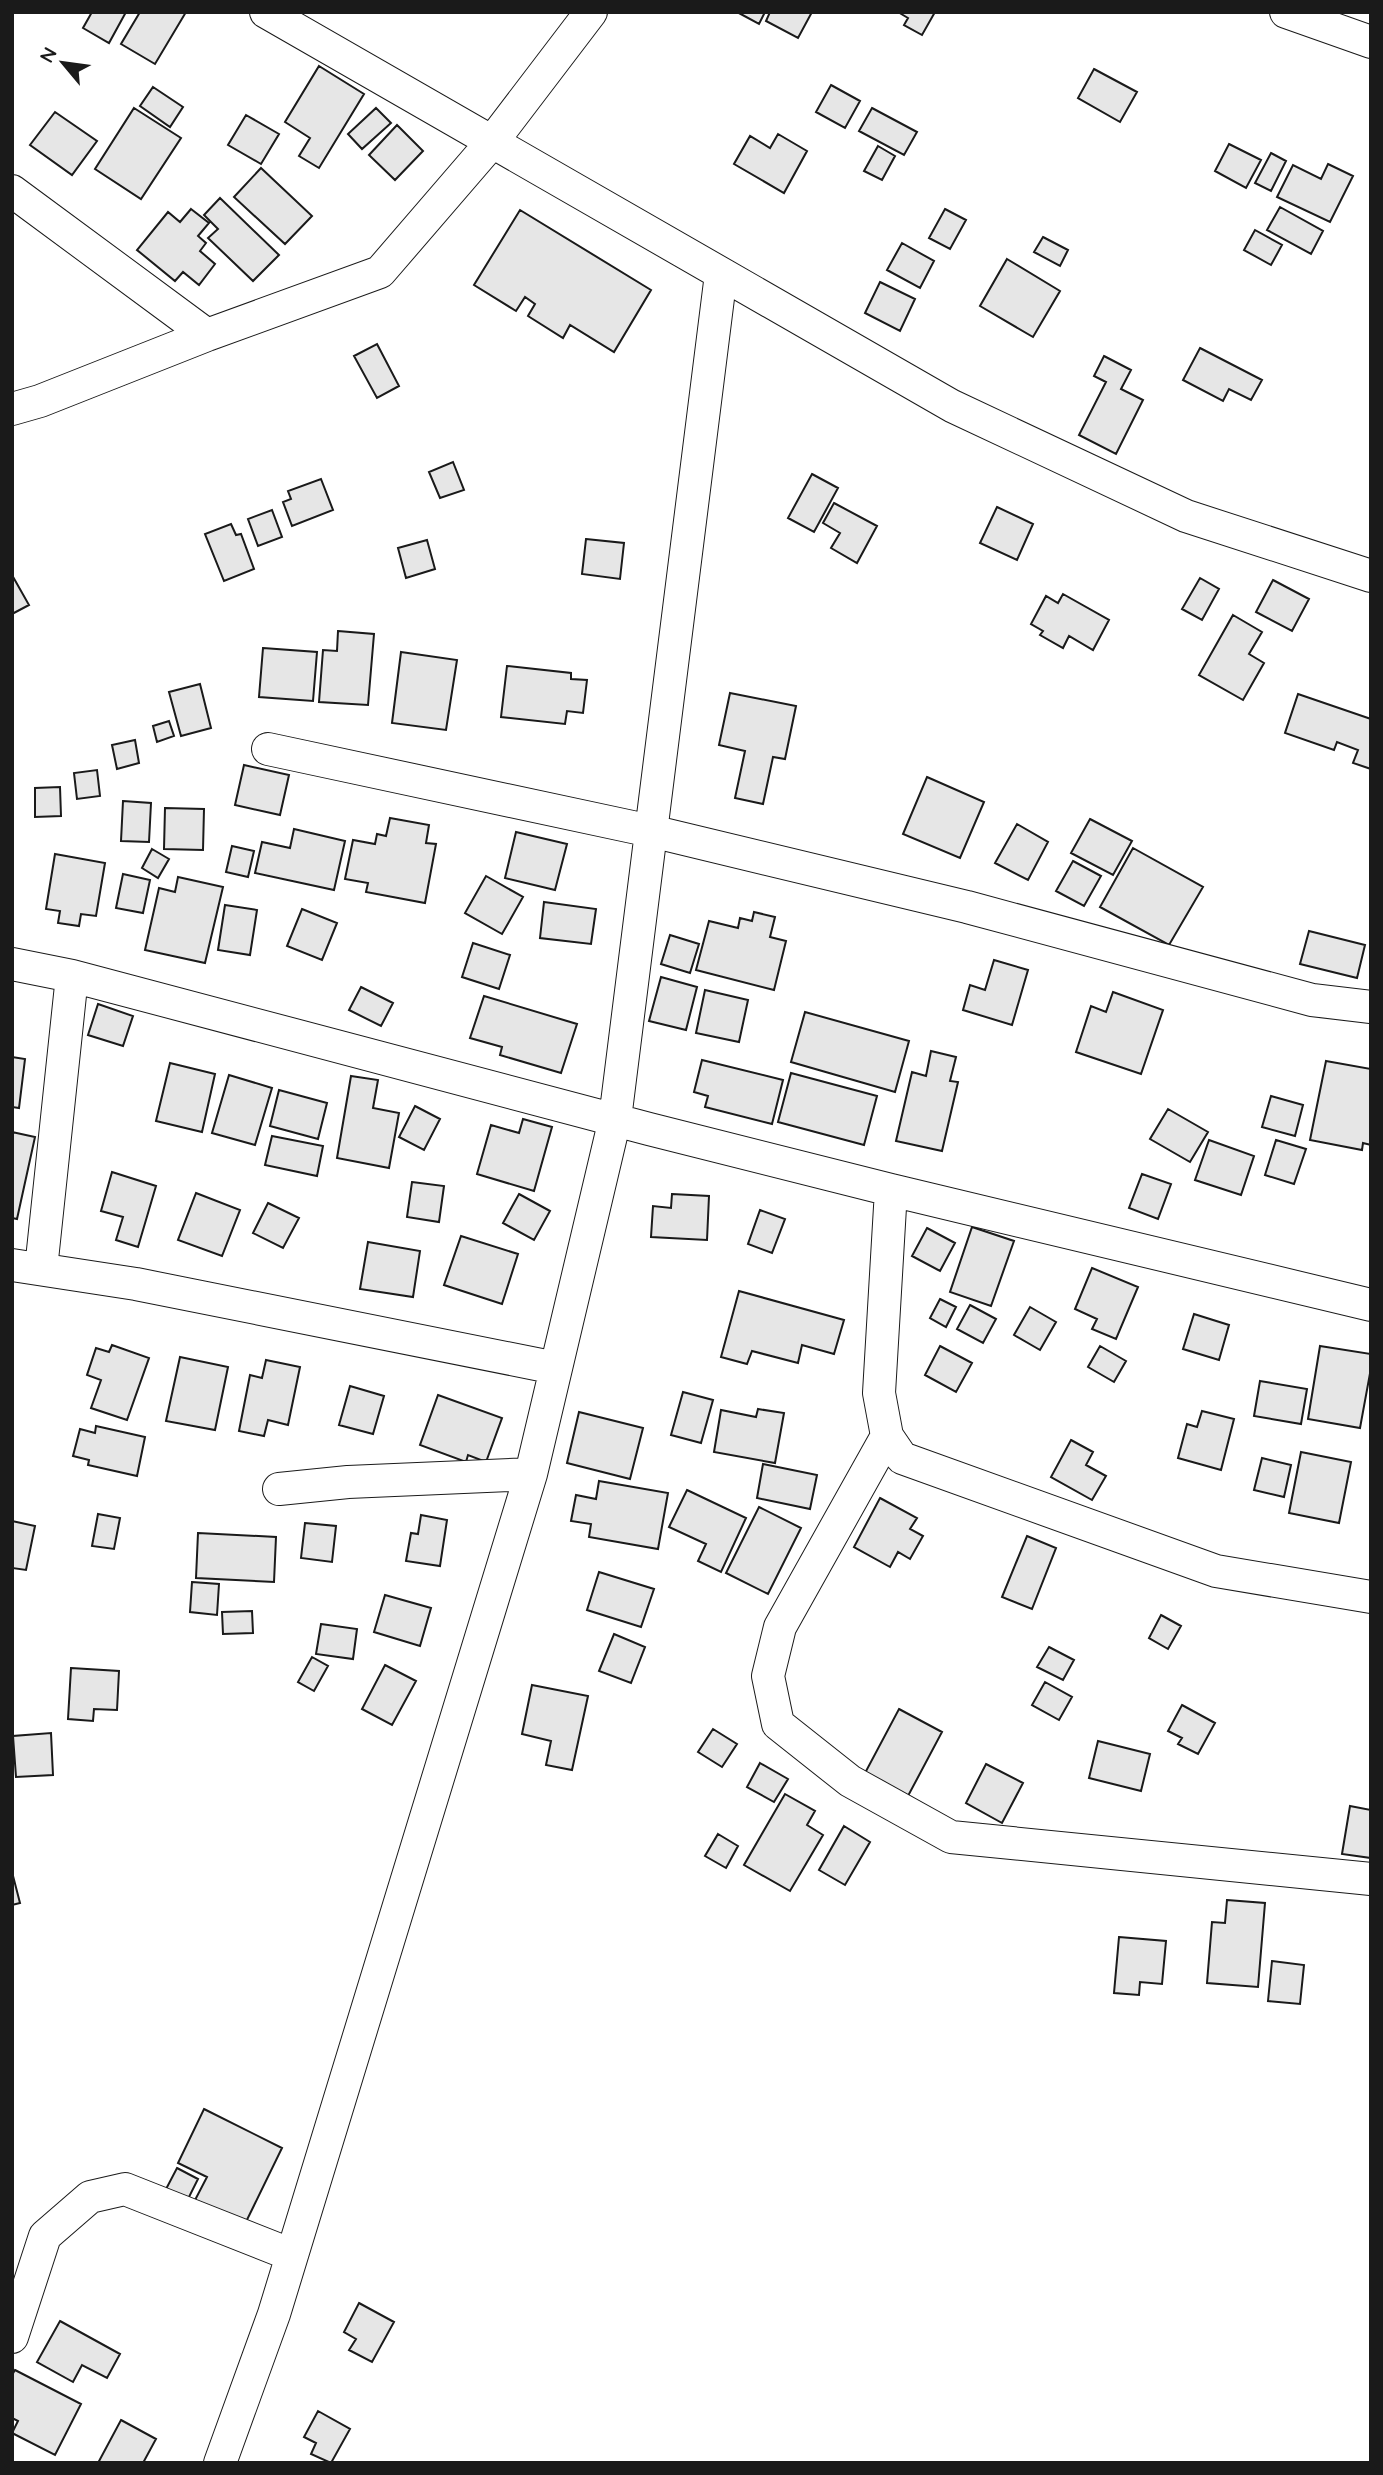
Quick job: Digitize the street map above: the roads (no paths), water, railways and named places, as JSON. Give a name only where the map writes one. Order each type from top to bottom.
[{"type":"street","points":[[266,12],[951,406],[1186,516],[1371,576]]},
{"type":"street","points":[[12,409],[40,401],[207,335],[380,272],[492,142],[591,12]]},
{"type":"street","points":[[1286,12],[1371,42]]},
{"type":"street","points":[[12,191],[207,335]]},
{"type":"street","points":[[220,2463],[274,2314],[531,1474],[615,1119],[722,274]]},
{"type":"street","points":[[268,749],[651,831],[967,908],[1312,1000],[1371,1007]]},
{"type":"street","points":[[12,964],[72,976],[891,1190],[1371,1306]]},
{"type":"street","points":[[72,976],[27,1267],[136,1283],[556,1368]]},
{"type":"street","points":[[891,1190],[879,1393],[887,1436],[902,1458],[1216,1572],[1371,1597]]},
{"type":"street","points":[[887,1436],[780,1627],[768,1676],[778,1724],[850,1780],[951,1837],[1371,1879]]},
{"type":"street","points":[[279,1489],[348,1482],[531,1474]]},
{"type":"street","points":[[12,2337],[46,2236],[90,2197],[125,2189],[292,2255]]}]
